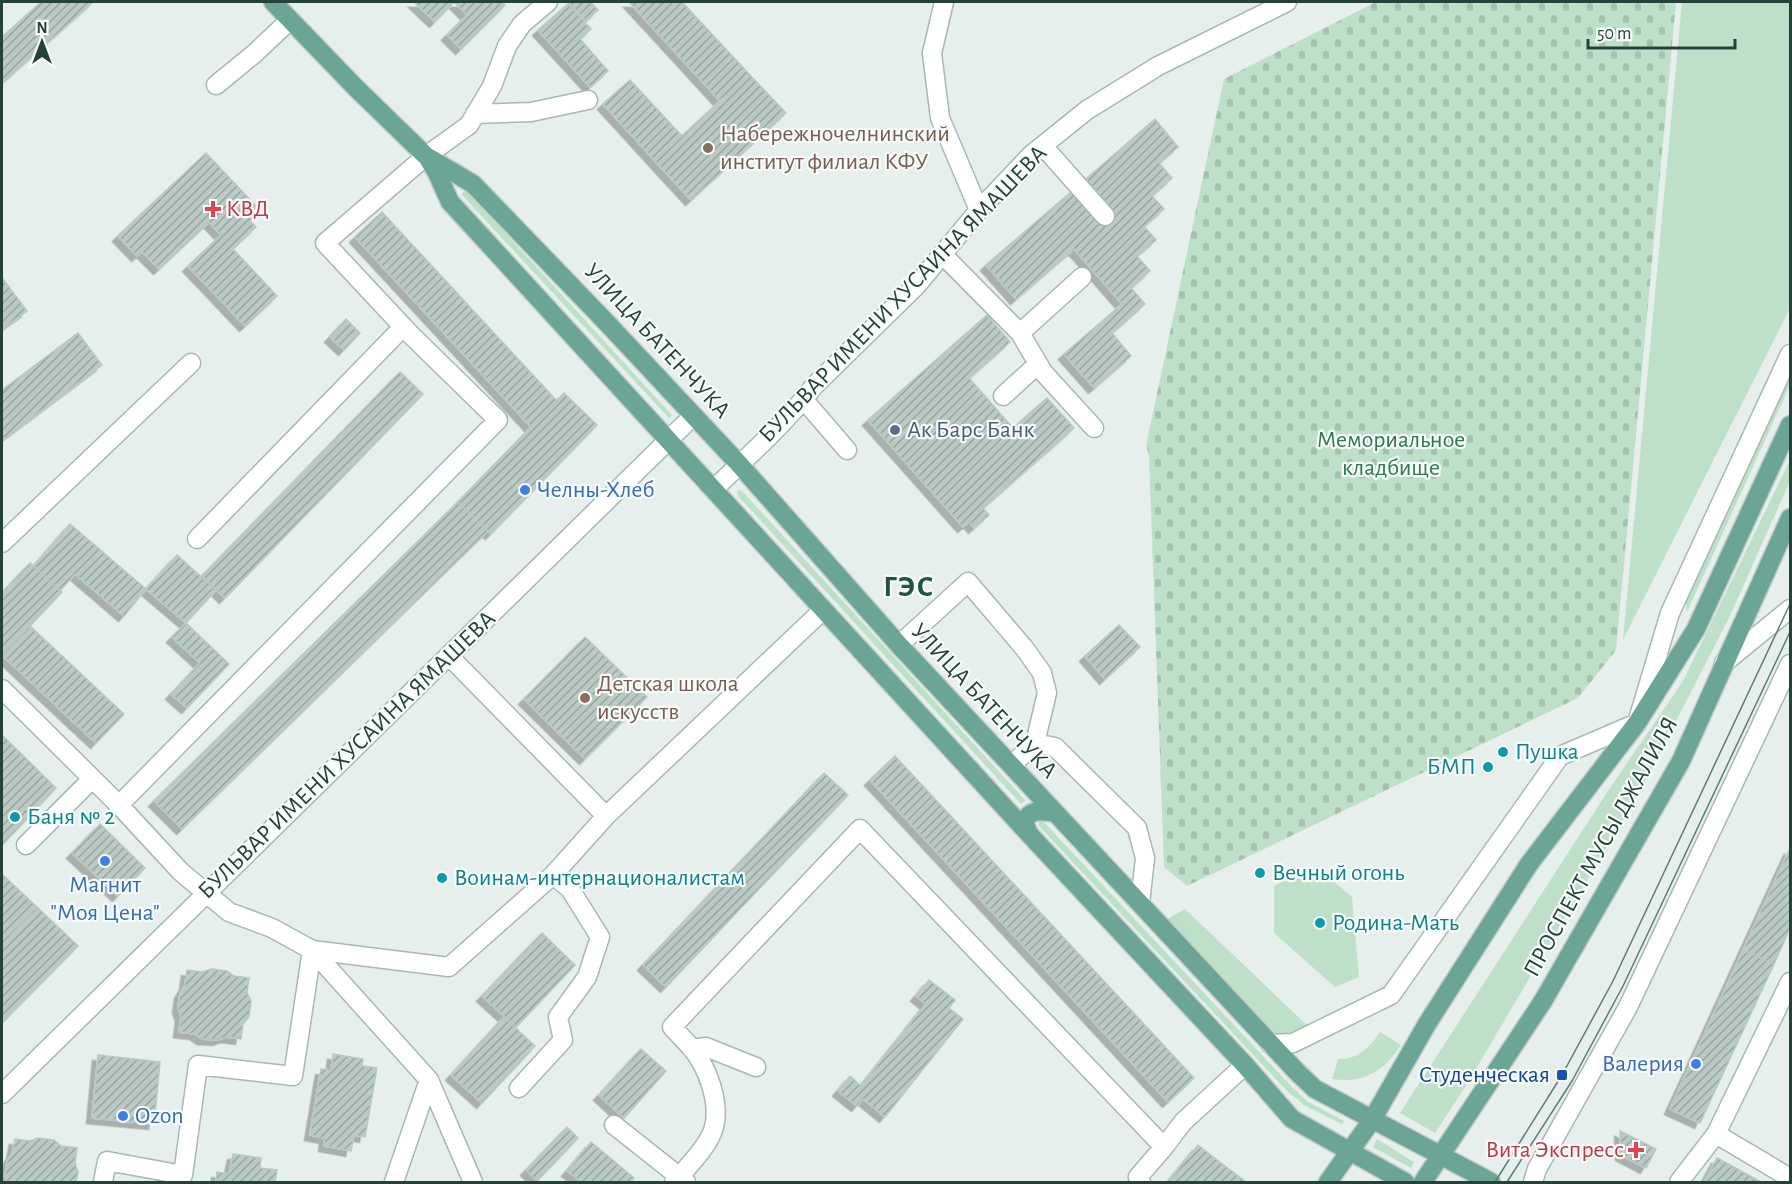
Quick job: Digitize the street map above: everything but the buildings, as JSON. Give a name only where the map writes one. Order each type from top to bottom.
[{"type":"main road","name":"УЛИЦА БАТЕНЧУКА","points":[[273,2],[426,156],[437,173],[450,202],[1029,834],[1245,1065],[1292,1119],[1405,1182]]},
{"type":"main road","name":"УЛИЦА БАТЕНЧУКА","points":[[426,156],[473,184],[606,322],[739,464],[899,645],[1270,1044],[1315,1089],[1491,1182]]},
{"type":"main road","name":"ПРОСПЕКТ МУСЫ ДЖАЛИЛЯ","points":[[1328,1182],[1371,1120],[1422,1032],[1529,864],[1637,723],[1696,630],[1791,425]]},
{"type":"main road","name":"ПРОСПЕКТ МУСЫ ДЖАЛИЛЯ","points":[[1423,1182],[1543,1001],[1681,761],[1791,518]]},
{"type":"main road","points":[[1029,834],[1024,822],[1028,814],[1037,810],[1055,813]]},
{"type":"street","points":[[119,805],[498,420],[321,246],[426,156],[469,125],[492,86],[507,46],[522,24],[548,2]]},
{"type":"street","points":[[944,2],[932,53],[940,118],[979,210]]},
{"type":"street","name":"БУЛЬВАР ИМЕНИ ХУСАИНА ЯМАШЕВА","points":[[714,489],[916,285],[979,210],[1043,146],[1087,110],[1158,66],[1287,2]]},
{"type":"street","points":[[216,85],[290,20]]},
{"type":"street","points":[[475,114],[531,112],[588,100]]},
{"type":"street","points":[[1043,146],[1105,216]]},
{"type":"street","points":[[942,254],[1020,333],[1043,372],[1094,428]]},
{"type":"street","points":[[1020,333],[1083,277]]},
{"type":"street","points":[[197,539],[403,327]]},
{"type":"street","points":[[1270,1044],[1293,1043],[1390,995],[1560,756],[1637,723],[1670,613],[1791,354]]},
{"type":"street","points":[[2,543],[191,363]]},
{"type":"street","points":[[1003,396],[1038,364]]},
{"type":"street","points":[[804,400],[847,450]]},
{"type":"street","name":"БУЛЬВАР ИМЕНИ ХУСАИНА ЯМАШЕВА","points":[[2,1094],[693,416]]},
{"type":"street","points":[[899,645],[968,582],[1025,649],[1042,673],[1047,693],[1035,743],[1012,765]]},
{"type":"street","points":[[1724,663],[1791,609]]},
{"type":"street","points":[[312,950],[449,968],[553,874],[606,816],[823,610]]},
{"type":"street","points":[[449,656],[606,816]]},
{"type":"street","points":[[1533,1182],[1537,1169],[1628,1007],[1791,664]]},
{"type":"street","points":[[2,689],[205,894],[228,912],[272,928],[312,950],[429,1080],[473,1182]]},
{"type":"street","points":[[1035,743],[1055,747],[1137,828],[1145,858],[1140,903]]},
{"type":"street","points":[[26,845],[92,779]]},
{"type":"street","points":[[614,1125],[680,1181],[711,1137],[716,1121],[712,1088],[705,1068],[672,1027],[860,829],[1164,1147]]},
{"type":"street","points":[[519,1088],[563,1040],[558,1017],[587,977],[600,937],[570,889],[553,874]]},
{"type":"street","points":[[103,1182],[107,1161],[183,1175],[198,1065],[293,1076],[312,950]]},
{"type":"street","points":[[1679,1182],[1716,1134],[1791,982]]},
{"type":"street","points":[[692,1049],[706,1047],[756,1067]]},
{"type":"street","points":[[1142,1182],[1138,1177],[1183,1122],[1245,1065]]},
{"type":"street","points":[[394,1182],[429,1080]]},
{"type":"street","points":[[1716,1134],[1791,1178]]},
{"type":"green space","name":"Мемориальное кладбище","points":[[1376,2],[1676,2],[1616,650],[1578,698],[1187,886],[1164,867],[1149,455],[1146,445],[1224,79]]},
{"type":"green space","points":[[1682,2],[1790,2],[1790,308],[1623,640]]},
{"type":"green space","points":[[466,190],[672,415],[669,418],[461,194]]},
{"type":"green space","points":[[1790,372],[1790,385],[1687,612],[1685,599]]},
{"type":"green space","points":[[1790,460],[1790,481],[1729,618],[1641,789],[1467,1084],[1435,1133],[1400,1113],[1606,794],[1683,681]]},
{"type":"green space","points":[[739,490],[1026,801],[1021,804],[738,496]]},
{"type":"green space","points":[[1041,819],[1293,1088],[1307,1101],[1344,1121],[1342,1124],[1304,1105],[1288,1092],[1039,826],[1038,821]]},
{"type":"green space","points":[[1316,867],[1352,897],[1359,977],[1335,987],[1274,933],[1274,886]]},
{"type":"green space","points":[[1185,909],[1310,1028],[1272,1036],[1166,920]]},
{"type":"green space","points":[[1380,1032],[1401,1045],[1388,1062],[1372,1074],[1363,1077],[1332,1079],[1338,1059],[1352,1057],[1363,1052]]},
{"type":"green space","points":[[1377,1139],[1414,1162],[1411,1168],[1373,1147]]},
{"type":"tram line","points":[[1495,1182],[1562,1075],[1613,981],[1790,604]]},
{"type":"tram line","points":[[1507,1182],[1572,1081],[1623,986],[1790,632]]},
{"type":"place","name":"Набережночелнинский институт филиал КФУ","points":[[708,148]]},
{"type":"place","name":"КВД","points":[[213,209]]},
{"type":"place","name":"Ак Барс Банк","points":[[895,430]]},
{"type":"place","name":"Челны-Хлеб","points":[[525,490]]},
{"type":"place","name":"Детская школа искусств","points":[[585,698]]},
{"type":"place","name":"Пушка","points":[[1503,752]]},
{"type":"place","name":"БМП","points":[[1488,767]]},
{"type":"place","name":"Баня № 2","points":[[15,817]]},
{"type":"place","name":"Магнит \"Моя Цена\"","points":[[105,861]]},
{"type":"place","name":"Вечный огонь","points":[[1260,873]]},
{"type":"place","name":"Воинам-интернационалистам","points":[[442,878]]},
{"type":"place","name":"Родина-Мать","points":[[1320,923]]},
{"type":"place","name":"Валерия","points":[[1696,1064]]},
{"type":"place","name":"Студенческая","points":[[1562,1075]]},
{"type":"place","name":"Ozon","points":[[123,1116]]},
{"type":"place","name":"Вита Экспресс","points":[[1636,1150]]},
{"type":"district","name":"ГЭС","points":[[909,587]]}]
